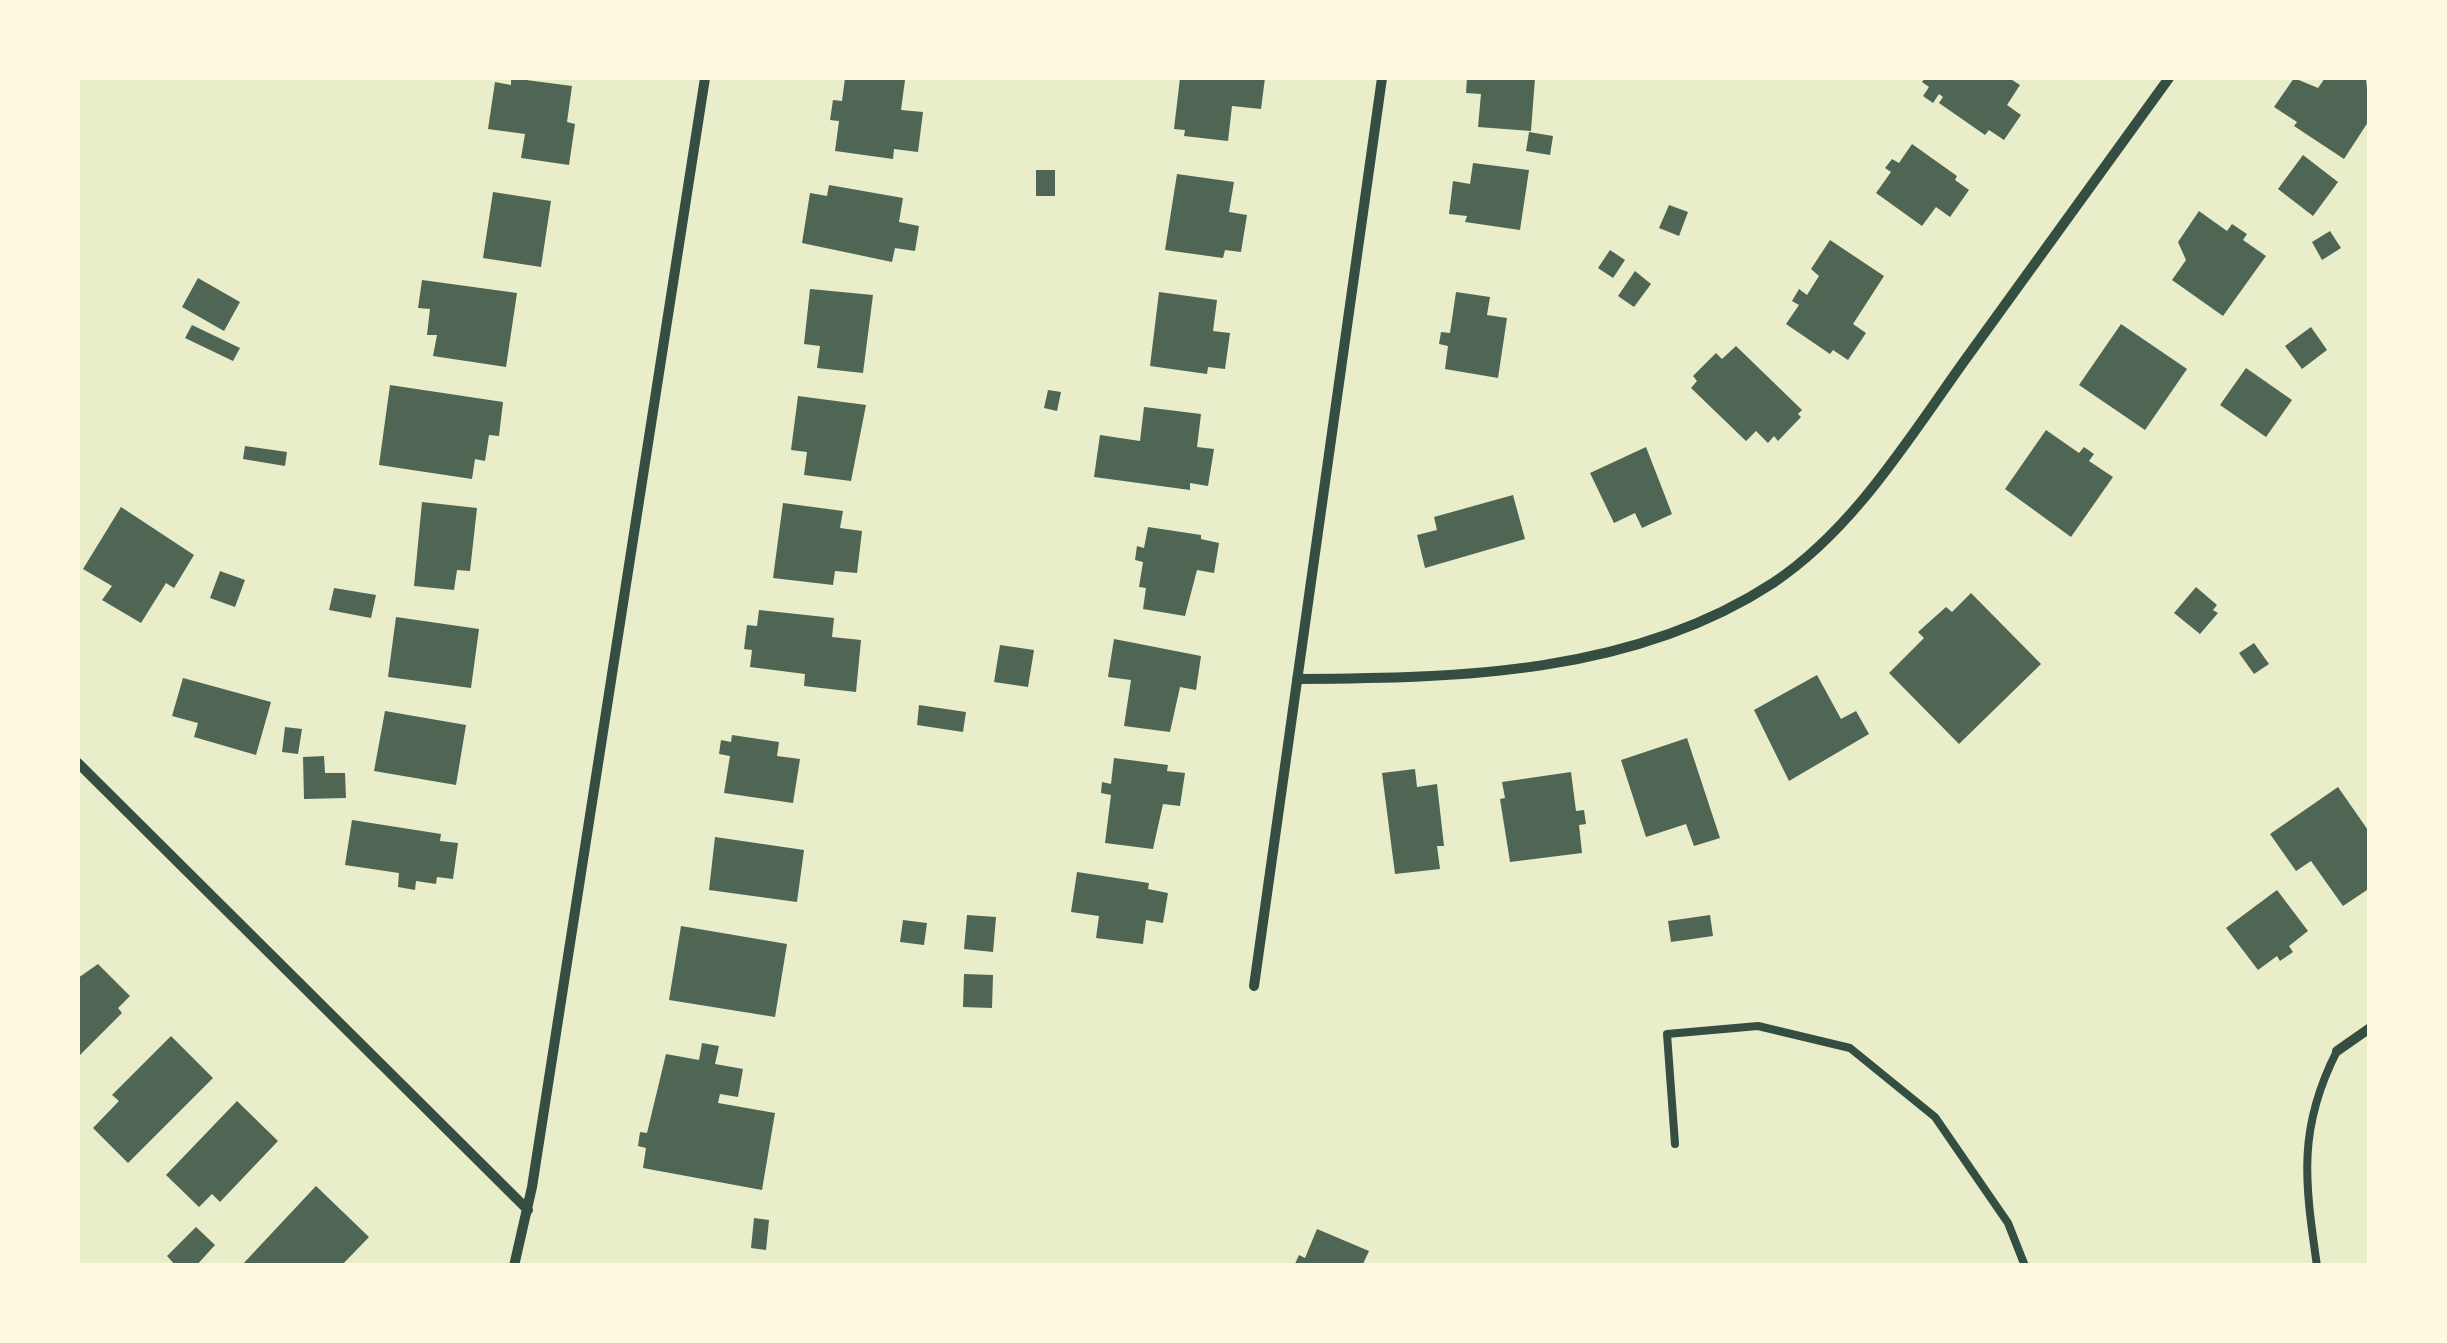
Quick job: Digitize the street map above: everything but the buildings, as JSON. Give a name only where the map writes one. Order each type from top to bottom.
[{"type":"street","points":[[514,1266],[528,1210],[705,78]]},
{"type":"street","points":[[1254,986],[1382,78]]},
{"type":"street","points":[[1297,679],[1466,676],[1541,666],[1623,649],[1705,618],[1773,582],[1829,538],[1892,462],[2169,78]]},
{"type":"street","points":[[78,763],[528,1210]]},
{"type":"street","points":[[2337,1052],[2370,1028]]},
{"type":"lane","points":[[1675,1144],[1667,1034],[1758,1026],[1850,1048],[1935,1117],[2008,1223],[2025,1266]]},
{"type":"lane","points":[[2317,1266],[2308,1201],[2307,1138],[2316,1092],[2337,1052]]}]
